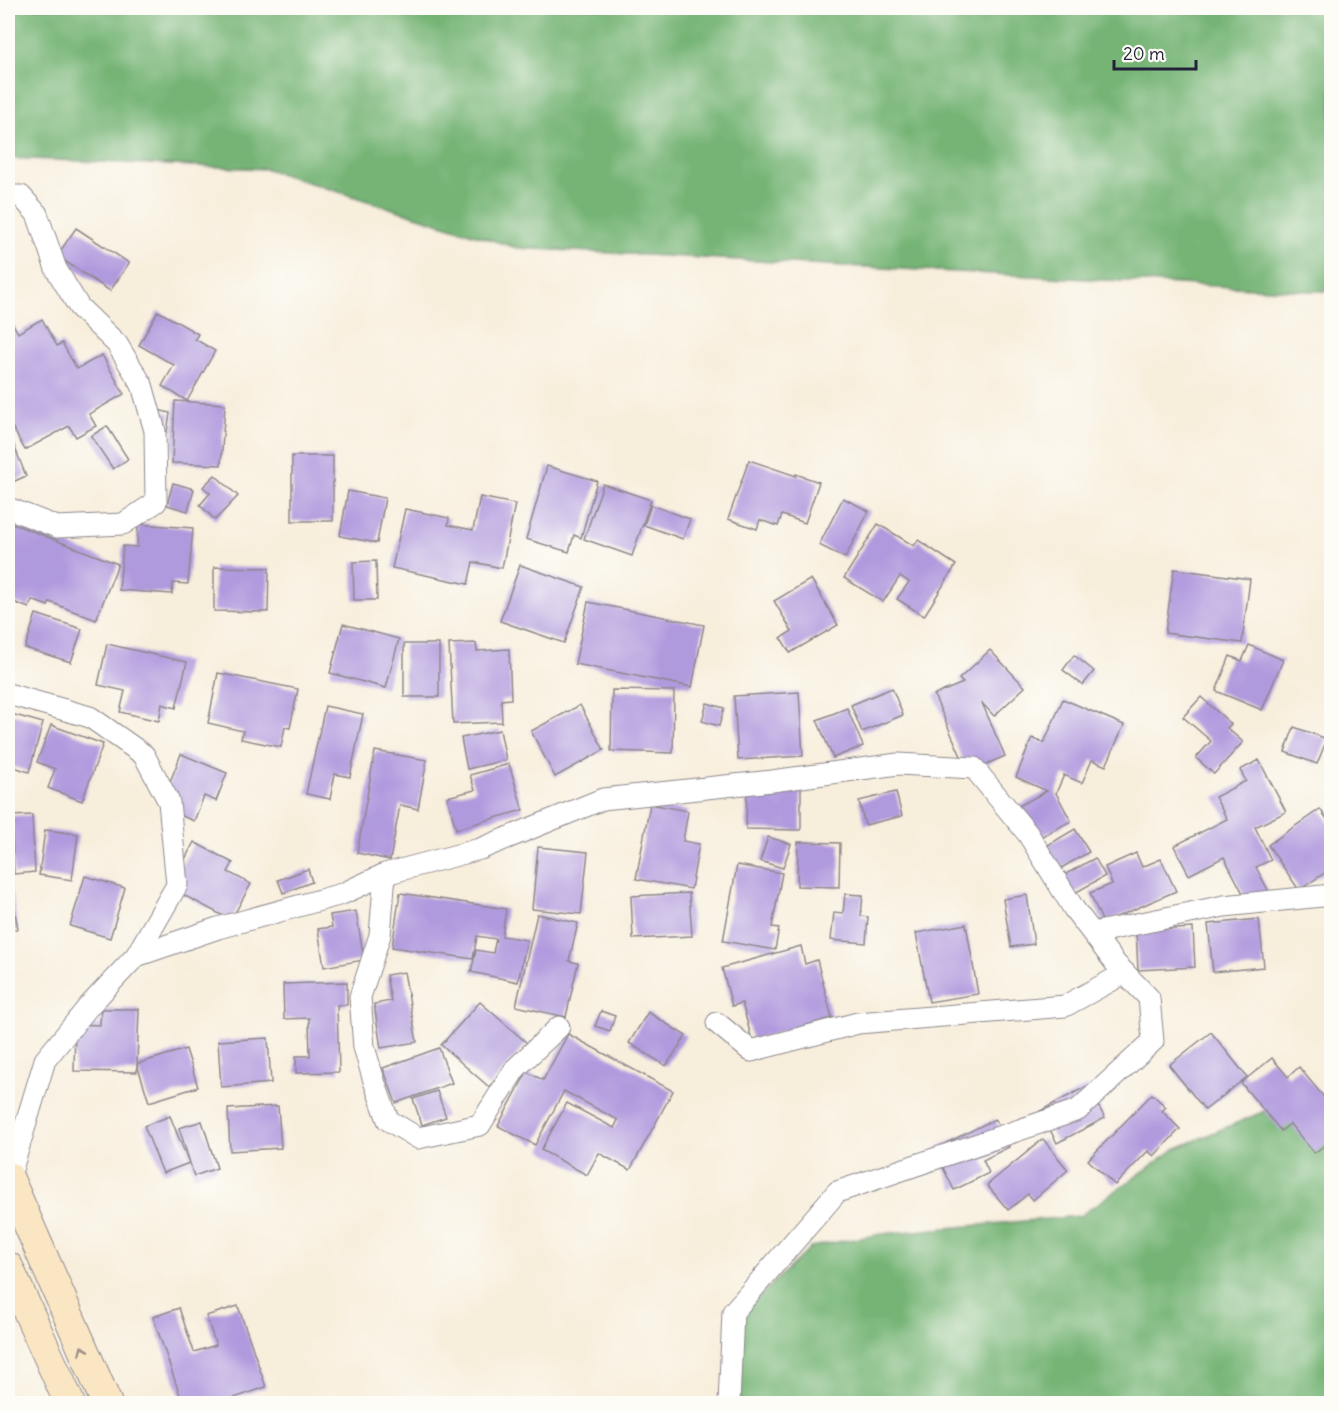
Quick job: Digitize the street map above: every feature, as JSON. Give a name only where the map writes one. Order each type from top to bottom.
[{"type":"main road","points":[[8,1178],[107,1404]]},
{"type":"main road","points":[[8,1267],[70,1404]]},
{"type":"street","points":[[8,196],[21,196],[38,214],[56,269],[79,307],[117,344],[142,385],[155,430],[156,502],[123,524],[68,527],[57,527],[8,508]]},
{"type":"street","points":[[8,694],[90,717],[144,755],[169,802],[177,885],[136,956],[88,1006],[45,1060],[8,1178]]},
{"type":"street","points":[[136,956],[218,928],[342,894],[384,874],[480,849],[603,799],[772,781],[898,764],[974,768],[1028,834],[1074,909],[1116,964],[1149,998],[1153,1041],[1078,1110],[837,1192],[733,1312],[729,1404]]},
{"type":"street","points":[[384,874],[380,935],[360,997],[364,1047],[388,1120],[418,1138],[480,1125],[516,1069],[559,1027]]},
{"type":"street","points":[[1093,933],[1224,906],[1332,895]]},
{"type":"street","points":[[717,1023],[751,1051],[858,1023],[1065,1006],[1125,973]]},
{"type":"green space","points":[[8,8],[1331,8],[1331,291],[517,248],[266,169],[8,158]]},
{"type":"green space","points":[[1331,1102],[1331,1403],[740,1403],[739,1316],[811,1247],[881,1234],[1080,1216],[1175,1149],[1272,1108]]},
{"type":"building","points":[[76,228],[129,263],[110,291],[57,256]]},
{"type":"building","points":[[158,311],[198,334],[195,339],[215,351],[187,401],[162,386],[174,365],[139,345]]},
{"type":"building","points":[[8,315],[18,333],[42,319],[57,346],[62,343],[77,369],[102,355],[124,394],[89,414],[96,426],[76,437],[69,426],[25,450],[8,419]]},
{"type":"building","points":[[175,401],[225,404],[221,465],[172,463]]},
{"type":"building","points":[[158,410],[170,413],[167,432],[155,430]]},
{"type":"building","points":[[107,426],[128,459],[113,469],[91,436]]},
{"type":"building","points":[[8,430],[26,476],[8,484]]},
{"type":"building","points":[[292,456],[333,456],[333,521],[292,521]]},
{"type":"building","points":[[749,460],[819,482],[805,523],[782,515],[778,526],[760,520],[757,529],[728,519]]},
{"type":"building","points":[[547,466],[597,481],[581,538],[574,535],[569,552],[526,539]]},
{"type":"building","points":[[215,475],[238,496],[215,520],[200,505],[210,493],[203,487]]},
{"type":"building","points":[[173,483],[194,489],[188,511],[167,505]]},
{"type":"building","points":[[603,484],[651,500],[632,556],[584,539]]},
{"type":"building","points":[[348,491],[385,498],[377,543],[340,536]]},
{"type":"building","points":[[480,497],[515,504],[502,568],[473,562],[468,584],[392,568],[405,509],[449,518],[448,525],[473,530]]},
{"type":"building","points":[[843,498],[869,511],[845,558],[819,545]]},
{"type":"building","points":[[651,505],[690,519],[683,539],[644,525]]},
{"type":"building","points":[[8,522],[118,564],[96,620],[50,602],[48,606],[32,600],[29,608],[8,600]]},
{"type":"building","points":[[138,524],[193,528],[188,584],[173,583],[172,594],[119,590],[123,546],[137,547]]},
{"type":"building","points":[[878,524],[914,546],[918,540],[956,565],[924,616],[897,599],[909,582],[900,576],[883,602],[844,578]]},
{"type":"building","points":[[376,561],[377,600],[354,600],[353,562]]},
{"type":"building","points":[[520,565],[584,587],[564,643],[500,621]]},
{"type":"building","points":[[214,567],[269,568],[268,612],[214,611]]},
{"type":"building","points":[[1174,569],[1250,579],[1242,643],[1165,633]]},
{"type":"building","points":[[811,579],[838,625],[790,653],[781,638],[792,631],[774,601]]},
{"type":"building","points":[[588,602],[704,625],[692,687],[575,664]]},
{"type":"building","points":[[36,614],[82,629],[71,662],[25,648]]},
{"type":"building","points":[[343,624],[399,639],[386,688],[330,673]]},
{"type":"building","points":[[476,643],[477,651],[509,649],[511,699],[501,700],[502,722],[453,724],[449,644]]},
{"type":"building","points":[[107,644],[187,662],[176,708],[162,704],[159,721],[120,712],[125,691],[98,685]]},
{"type":"building","points":[[404,644],[439,644],[439,697],[404,697]]},
{"type":"building","points":[[1249,645],[1283,660],[1262,710],[1216,691],[1230,656],[1242,661]]},
{"type":"building","points":[[990,650],[1025,687],[994,716],[982,703],[1005,756],[968,772],[934,695],[963,683],[959,679]]},
{"type":"building","points":[[1074,655],[1094,671],[1083,685],[1063,670]]},
{"type":"building","points":[[218,673],[298,689],[290,728],[285,727],[281,747],[241,739],[243,731],[208,723]]},
{"type":"building","points":[[892,688],[903,715],[862,732],[851,705]]},
{"type":"building","points":[[612,690],[674,691],[673,753],[611,751]]},
{"type":"building","points":[[799,692],[803,756],[738,760],[734,696]]},
{"type":"building","points":[[1201,697],[1231,724],[1227,728],[1243,742],[1214,774],[1196,758],[1211,741],[1183,717]]},
{"type":"building","points":[[1063,699],[1124,725],[1106,766],[1092,760],[1082,783],[1064,775],[1056,793],[1071,821],[1031,842],[1013,809],[1047,791],[1016,777],[1032,738],[1044,743]]},
{"type":"building","points":[[707,703],[724,708],[719,726],[702,721]]},
{"type":"building","points":[[580,705],[604,750],[555,777],[531,731]]},
{"type":"building","points":[[325,706],[363,714],[350,777],[335,774],[330,799],[306,794]]},
{"type":"building","points":[[847,708],[863,746],[833,758],[817,720]]},
{"type":"building","points":[[8,713],[43,723],[29,772],[8,765],[10,748],[8,747]]},
{"type":"building","points":[[51,725],[103,744],[82,801],[48,788],[55,769],[37,762]]},
{"type":"building","points":[[1294,727],[1327,739],[1317,764],[1285,752]]},
{"type":"building","points":[[500,730],[506,760],[467,769],[461,738]]},
{"type":"building","points":[[375,751],[427,760],[418,809],[400,805],[390,860],[357,853]]},
{"type":"building","points":[[181,754],[227,773],[216,801],[204,796],[194,821],[160,807]]},
{"type":"building","points":[[1259,760],[1286,812],[1255,827],[1271,860],[1256,867],[1269,892],[1248,903],[1224,857],[1189,875],[1174,846],[1227,819],[1215,797],[1246,781],[1240,770]]},
{"type":"building","points":[[509,764],[523,810],[456,829],[447,797],[475,790],[470,775]]},
{"type":"building","points":[[747,783],[801,783],[801,830],[746,829]]},
{"type":"building","points":[[896,792],[902,816],[865,825],[859,801]]},
{"type":"building","points":[[650,804],[688,811],[683,841],[699,844],[691,889],[636,879]]},
{"type":"building","points":[[1320,809],[1332,826],[1332,868],[1299,890],[1268,845]]},
{"type":"building","points":[[32,815],[35,872],[14,874],[11,816]]},
{"type":"building","points":[[1075,829],[1089,852],[1051,874],[1038,851]]},
{"type":"building","points":[[45,830],[78,834],[72,880],[39,875]]},
{"type":"building","points":[[768,837],[791,844],[783,868],[760,861]]},
{"type":"building","points":[[194,842],[233,863],[228,872],[251,884],[231,920],[170,888]]},
{"type":"building","points":[[798,842],[840,843],[839,887],[797,886]]},
{"type":"building","points":[[538,847],[588,852],[581,914],[532,909]]},
{"type":"building","points":[[1136,853],[1142,867],[1161,859],[1176,891],[1103,923],[1090,893],[1112,884],[1105,867]]},
{"type":"building","points":[[1095,858],[1105,876],[1066,898],[1055,880]]},
{"type":"building","points":[[737,865],[782,873],[772,927],[779,928],[775,950],[723,941]]},
{"type":"building","points":[[308,869],[312,882],[283,893],[278,880]]},
{"type":"building","points":[[85,876],[125,888],[110,938],[70,926]]},
{"type":"building","points":[[8,877],[18,929],[8,930]]},
{"type":"building","points":[[400,893],[506,909],[502,936],[527,940],[518,982],[471,972],[476,950],[493,953],[496,939],[477,936],[473,959],[392,947]]},
{"type":"building","points":[[689,893],[692,936],[633,939],[631,896]]},
{"type":"building","points":[[845,894],[863,895],[861,916],[868,917],[866,943],[831,940],[834,912],[843,913]]},
{"type":"building","points":[[1027,895],[1034,944],[1011,947],[1003,899]]},
{"type":"building","points":[[356,911],[364,960],[324,967],[318,929],[332,927],[330,915]]},
{"type":"building","points":[[537,914],[578,923],[569,961],[578,963],[566,1017],[516,1006]]},
{"type":"building","points":[[1259,919],[1264,967],[1213,972],[1208,924]]},
{"type":"building","points":[[966,924],[978,994],[929,1002],[916,933]]},
{"type":"building","points":[[1193,928],[1195,967],[1138,970],[1136,931]]},
{"type":"building","points":[[801,946],[805,964],[817,960],[832,1018],[752,1040],[742,1003],[732,1006],[722,968]]},
{"type":"building","points":[[404,972],[417,1042],[381,1048],[374,1004],[391,1001],[386,975]]},
{"type":"building","points":[[347,982],[347,1005],[337,1005],[339,1072],[296,1073],[296,1056],[310,1056],[309,1018],[284,1019],[283,984]]},
{"type":"building","points":[[480,1002],[527,1043],[489,1087],[441,1045]]},
{"type":"building","points":[[101,1009],[139,1009],[137,1072],[74,1071],[75,1024],[100,1025]]},
{"type":"building","points":[[601,1011],[615,1016],[610,1031],[595,1026]]},
{"type":"building","points":[[648,1012],[686,1036],[666,1066],[629,1043]]},
{"type":"building","points":[[1211,1032],[1247,1077],[1205,1110],[1169,1065]]},
{"type":"building","points":[[568,1034],[673,1091],[630,1170],[599,1153],[587,1175],[541,1150],[567,1103],[614,1128],[618,1120],[564,1091],[535,1145],[498,1126],[527,1072],[543,1080]]},
{"type":"building","points":[[268,1038],[271,1083],[221,1087],[218,1041]]},
{"type":"building","points":[[439,1048],[452,1083],[396,1103],[383,1068]]},
{"type":"building","points":[[186,1049],[198,1087],[149,1102],[137,1064]]},
{"type":"building","points":[[1272,1058],[1288,1077],[1299,1067],[1332,1107],[1332,1140],[1314,1153],[1290,1124],[1281,1131],[1241,1083]]},
{"type":"building","points":[[1087,1086],[1105,1118],[1057,1143],[1040,1111]]},
{"type":"building","points":[[437,1091],[446,1117],[422,1125],[413,1099]]},
{"type":"building","points":[[1152,1094],[1166,1107],[1162,1111],[1180,1129],[1154,1156],[1148,1151],[1115,1185],[1088,1160]]},
{"type":"building","points":[[278,1106],[281,1148],[230,1151],[228,1109]]},
{"type":"building","points":[[170,1116],[189,1163],[163,1173],[144,1126]]},
{"type":"building","points":[[995,1119],[1009,1147],[983,1160],[989,1173],[954,1190],[934,1149]]},
{"type":"building","points":[[202,1121],[217,1168],[194,1176],[179,1128]]},
{"type":"building","points":[[1043,1139],[1068,1170],[1033,1200],[1028,1194],[1008,1210],[987,1185]]},
{"type":"building","points":[[238,1306],[266,1387],[217,1404],[183,1404],[153,1317],[179,1308],[194,1352],[216,1345],[206,1316]]}]
